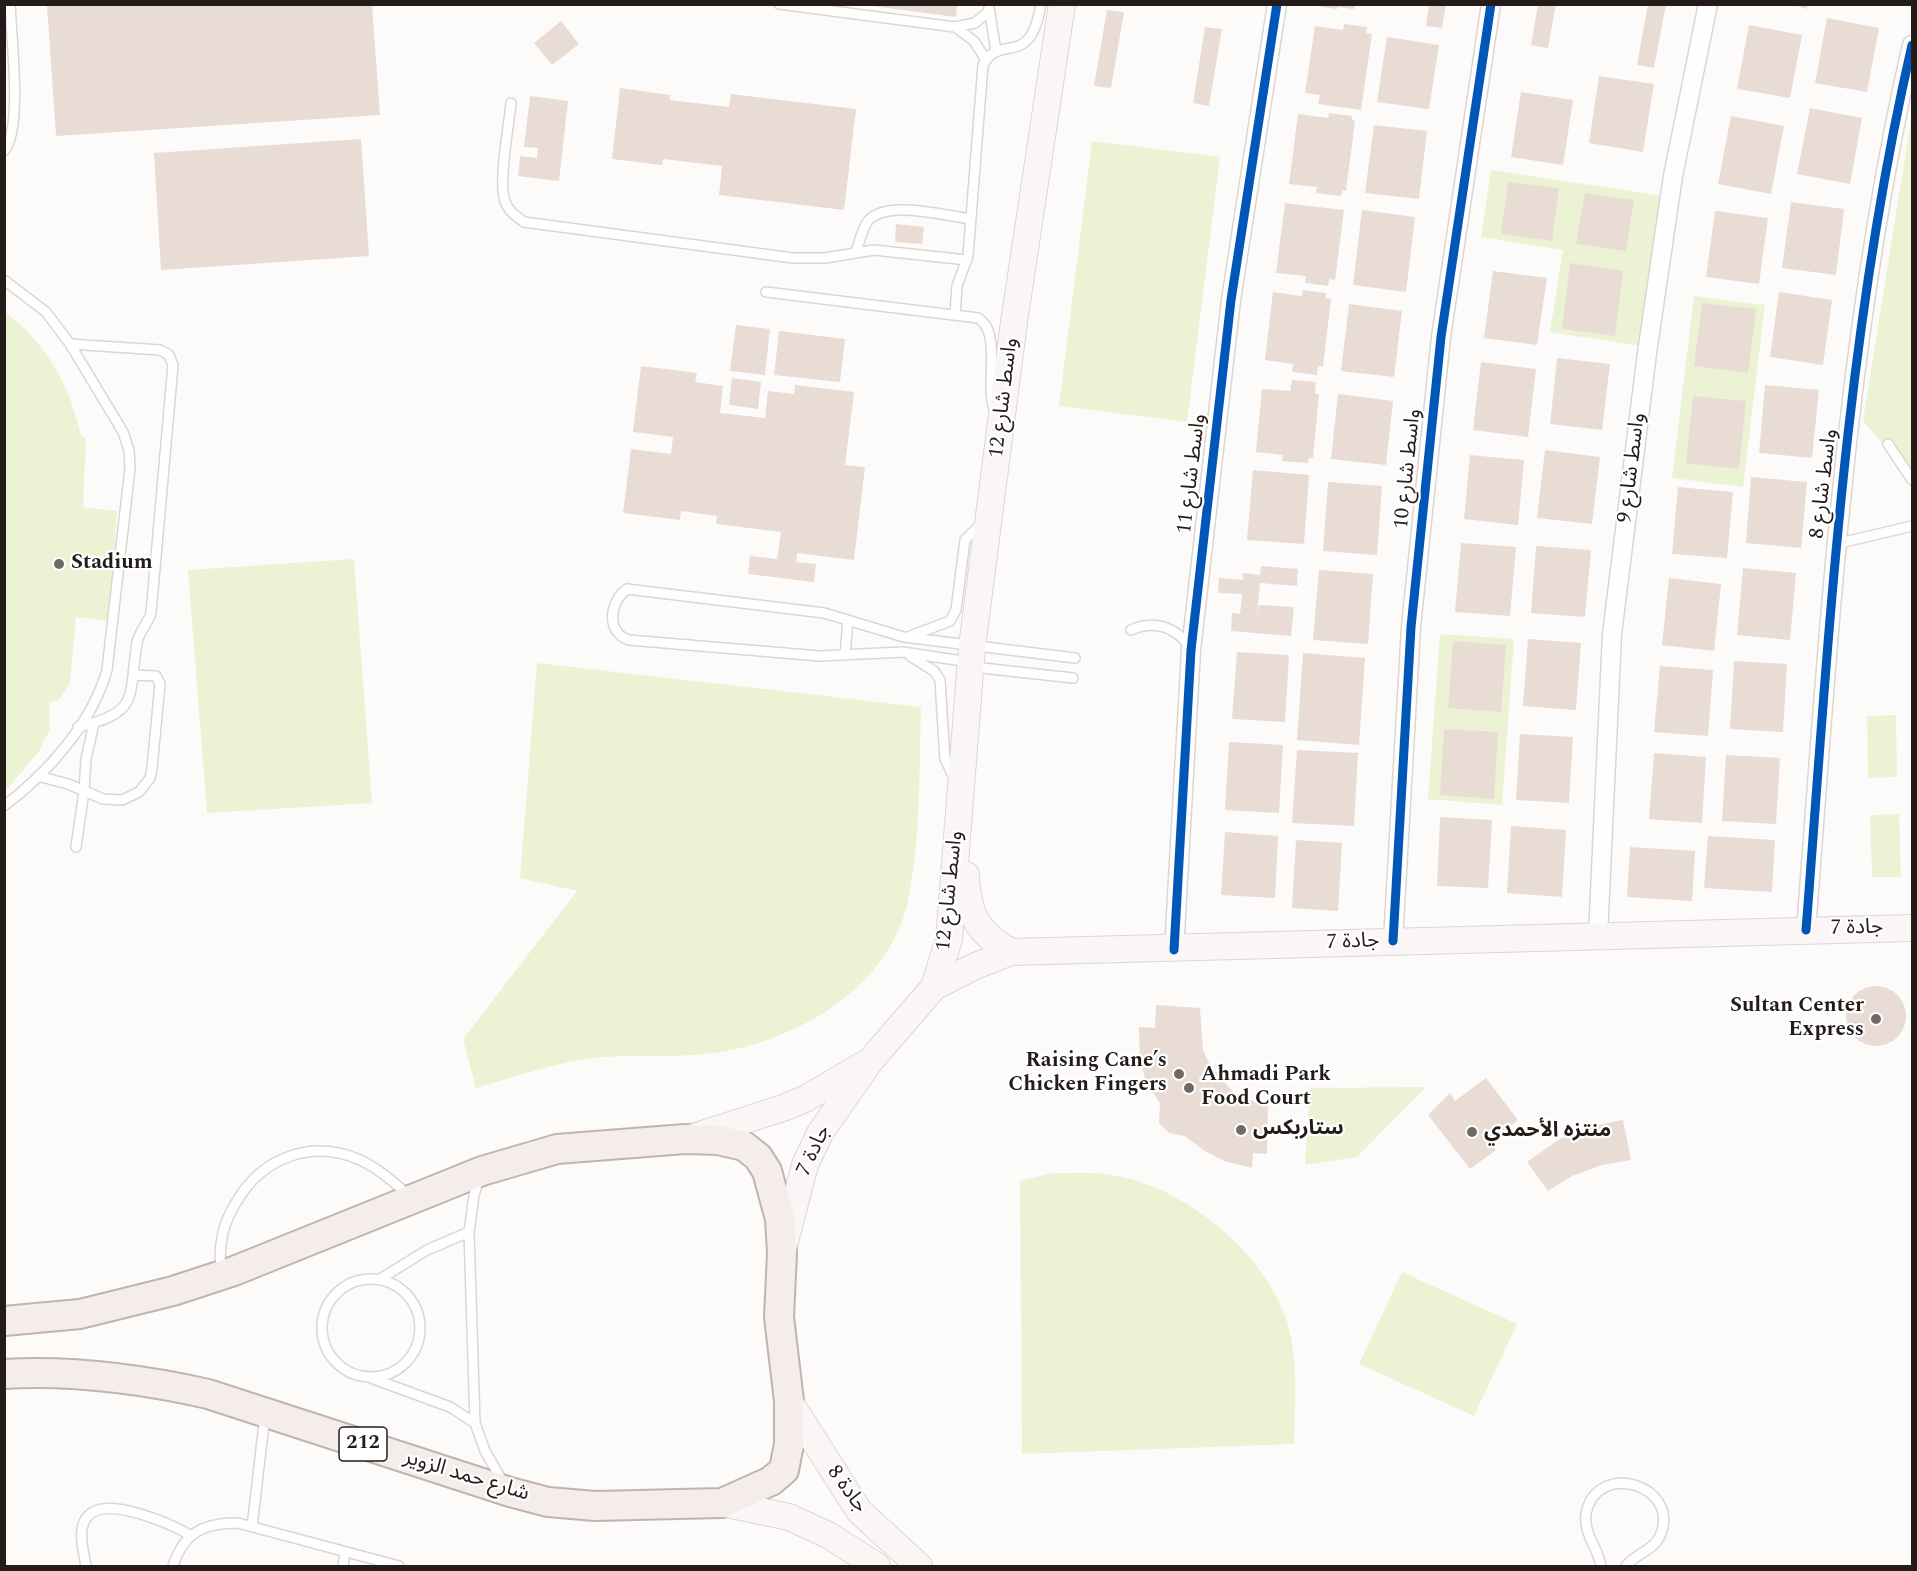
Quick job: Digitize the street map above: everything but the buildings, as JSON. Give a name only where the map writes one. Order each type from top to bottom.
[{"type":"main road","name":"واسط شارع 12","points":[[934,987],[949,939],[971,658],[1001,423],[1062,4]]},
{"type":"main road","name":"واسط شارع 12","points":[[961,793],[967,896],[973,919],[991,941],[1011,952]]},
{"type":"main road","name":"جادة 7","points":[[782,1253],[805,1165],[820,1133],[871,1060],[934,987],[973,967],[1011,952],[1174,950],[1393,941],[1912,928]]},
{"type":"main road","name":"جادة 7","points":[[685,1139],[805,1099],[871,1060]]},
{"type":"main road","name":"212","points":[[4,1321],[111,1308],[222,1275],[482,1171],[557,1149],[685,1139],[718,1140],[744,1146],[758,1157],[767,1171],[774,1189],[780,1219],[782,1253],[779,1317],[789,1401],[789,1444],[783,1470],[771,1481],[722,1503]]},
{"type":"main road","name":"شارع حمد الزوير","points":[[4,1374],[64,1372],[140,1381],[208,1394],[510,1492],[577,1505],[722,1503]]},
{"type":"main road","name":"جادة 8","points":[[789,1401],[821,1455],[859,1511],[919,1566]]},
{"type":"main road","name":"جادة 8","points":[[722,1503],[789,1517],[828,1535],[877,1566]]},
{"type":"street","name":"واسط شارع 11","points":[[1174,950],[1191,650],[1231,300],[1277,4]]},
{"type":"street","name":"واسط شارع 10","points":[[1393,941],[1411,627],[1441,337],[1491,4]]},
{"type":"street","name":"واسط شارع 9","points":[[1598,936],[1612,634],[1647,353],[1673,176],[1708,4]]},
{"type":"street","name":"واسط شارع 8","points":[[1806,930],[1836,544],[1867,280],[1912,52]]},
{"type":"lane","points":[[4,151],[11,141],[15,120],[10,4]]},
{"type":"lane","points":[[955,314],[957,286],[967,260],[981,71],[986,60],[996,52],[1018,47],[1033,36],[1041,4]]},
{"type":"lane","points":[[785,5],[956,27],[975,23],[989,8]]},
{"type":"lane","points":[[989,8],[996,52]]},
{"type":"lane","points":[[956,27],[974,41],[986,60]]},
{"type":"lane","points":[[511,103],[502,186],[504,201],[512,213],[524,222],[793,258],[825,258],[856,251],[874,250],[967,260]]},
{"type":"lane","points":[[856,251],[865,226],[880,211],[895,209],[971,219]]},
{"type":"lane","points":[[4,280],[46,312],[70,344],[119,424],[130,459],[107,670],[96,700],[78,727],[38,776],[4,806]]},
{"type":"lane","points":[[766,292],[978,318],[990,331],[990,394],[1001,423]]},
{"type":"lane","points":[[70,344],[160,350],[169,355],[173,365],[151,613],[138,640],[131,694],[126,706],[115,716],[78,727]]},
{"type":"lane","points":[[1888,444],[1912,480]]},
{"type":"lane","points":[[904,637],[929,631],[950,621],[956,610],[965,540],[989,516]]},
{"type":"lane","points":[[1836,544],[1912,526]]},
{"type":"lane","points":[[1073,678],[971,658],[824,613],[627,589],[614,604],[614,625],[618,634],[629,640],[820,656],[903,652],[971,658],[1075,658]]},
{"type":"lane","points":[[844,655],[848,620]]},
{"type":"lane","points":[[1131,630],[1140,626],[1160,626],[1179,634],[1191,650]]},
{"type":"lane","points":[[903,652],[925,664],[940,680],[945,759],[961,793]]},
{"type":"lane","points":[[38,776],[103,799],[122,800],[139,792],[150,778],[159,681],[156,676],[133,675]]},
{"type":"lane","points":[[76,847],[86,759],[94,723]]},
{"type":"lane","points":[[222,1275],[220,1241],[226,1218],[254,1177],[261,1170],[285,1157],[307,1152],[334,1152],[360,1160],[388,1177],[412,1199]]},
{"type":"lane","points":[[482,1171],[474,1195],[469,1232],[475,1423],[485,1452],[510,1492]]},
{"type":"lane","points":[[380,1279],[427,1250],[469,1232]]},
{"type":"lane","points":[[369,1378],[395,1371],[410,1358],[420,1340],[419,1313],[413,1301],[404,1291],[380,1279],[367,1279],[341,1288],[332,1298],[322,1323],[322,1336],[333,1360],[356,1375],[450,1407],[475,1423]]},
{"type":"lane","points":[[252,1527],[265,1413]]},
{"type":"lane","points":[[1600,1566],[1588,1531],[1586,1514],[1599,1492],[1622,1482],[1647,1489],[1658,1502],[1663,1519],[1655,1543],[1626,1566]]},
{"type":"lane","points":[[86,1566],[82,1531],[87,1516],[97,1510],[112,1509],[164,1521],[190,1536]]},
{"type":"lane","points":[[173,1566],[178,1550],[190,1536],[205,1527],[221,1523],[252,1527],[399,1566]]},
{"type":"lane","points":[[343,1566],[345,1552]]},
{"type":"green space","points":[[1912,113],[1912,478],[1863,421]]},
{"type":"green space","points":[[1092,141],[1220,157],[1187,422],[1059,406]]},
{"type":"green space","points":[[1491,170],[1663,196],[1640,346],[1550,332],[1563,250],[1481,237]]},
{"type":"green space","points":[[1694,296],[1765,305],[1743,487],[1672,478]]},
{"type":"green space","name":"Stadium","points":[[5,312],[33,338],[54,366],[70,399],[81,435],[86,439],[83,507],[117,511],[110,621],[76,617],[70,683],[58,701],[49,702],[50,729],[39,751],[5,792]]},
{"type":"green space","points":[[354,559],[372,803],[207,813],[188,570]]},
{"type":"green space","points":[[1440,634],[1514,639],[1502,805],[1428,799]]},
{"type":"green space","points":[[537,663],[921,707],[917,829],[908,901],[897,934],[878,964],[855,989],[826,1011],[795,1029],[762,1042],[728,1051],[694,1055],[620,1056],[580,1060],[476,1088],[463,1039],[577,891],[520,878]]},
{"type":"green space","points":[[1896,715],[1897,777],[1868,778],[1867,716]]},
{"type":"green space","points":[[1899,814],[1901,877],[1872,877],[1870,815]]},
{"type":"green space","points":[[1426,1087],[1357,1157],[1305,1165],[1310,1088]]},
{"type":"green space","points":[[1052,1173],[1103,1174],[1130,1179],[1157,1188],[1209,1219],[1252,1260],[1282,1308],[1292,1341],[1295,1375],[1294,1444],[1022,1454],[1020,1181]]},
{"type":"green space","points":[[1402,1272],[1517,1324],[1474,1416],[1359,1364]]},
{"type":"cycle path","points":[[1174,950],[1191,650],[1231,300],[1277,4]]},
{"type":"cycle path","points":[[1393,941],[1411,627],[1441,337],[1491,4]]},
{"type":"cycle path","points":[[1806,930],[1832,596],[1855,374],[1870,264],[1889,154],[1912,45]]},
{"type":"place","name":"Stadium","points":[[59,564]]},
{"type":"place","name":"Sultan Center Express","points":[[1876,1019]]},
{"type":"place","name":"Raising Cane’s Chicken Fingers","points":[[1179,1074]]},
{"type":"place","name":"Ahmadi Park Food Court","points":[[1189,1088]]},
{"type":"place","name":"ستاربكس","points":[[1241,1130]]},
{"type":"place","name":"منتزه الأحمدي","points":[[1472,1132]]}]
